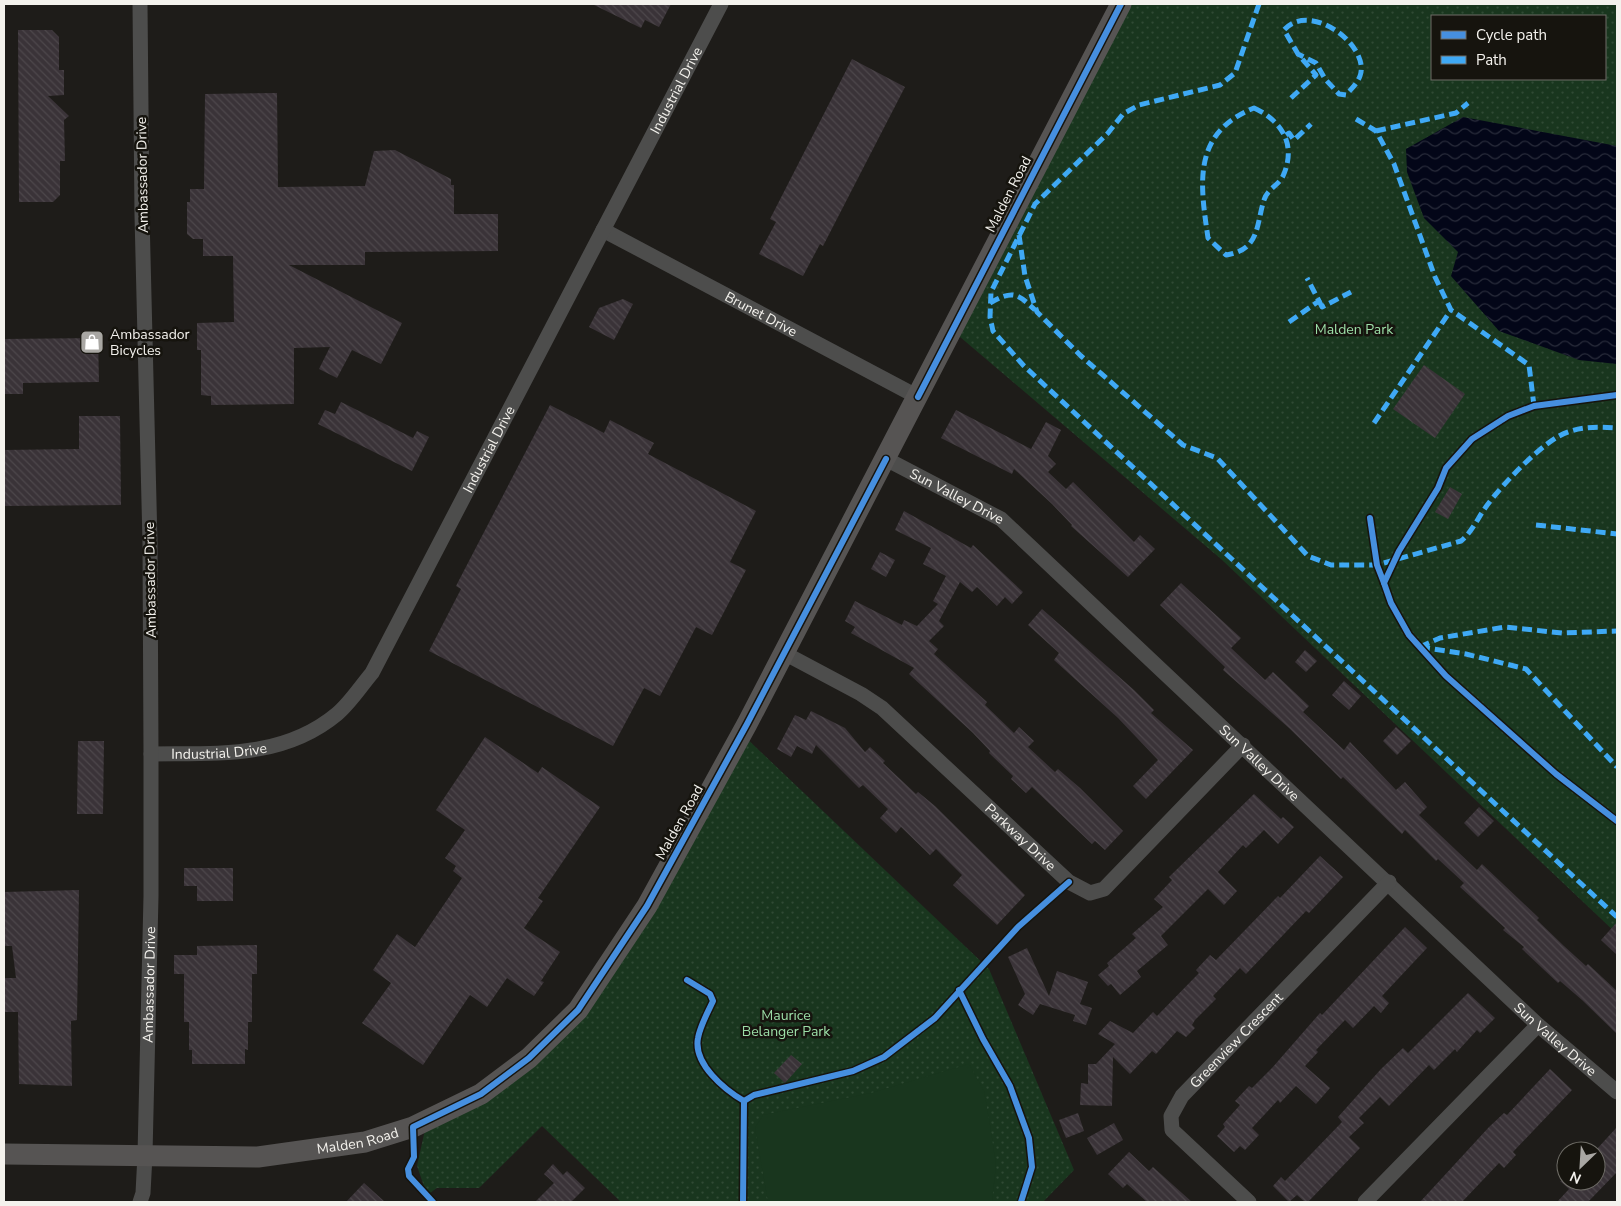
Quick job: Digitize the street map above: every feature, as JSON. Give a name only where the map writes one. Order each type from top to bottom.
[{"type":"main road","name":"Malden Road","points":[[4,1154],[258,1157],[365,1142],[413,1127],[481,1094],[529,1058],[578,1010],[646,906],[784,654],[1121,4]]},
{"type":"street","name":"Ambassador Drive","points":[[140,4],[152,754],[152,896],[145,1155],[143,1193],[140,1202]]},
{"type":"street","name":"Industrial Drive","points":[[152,754],[248,752],[285,743],[313,731],[338,713],[372,673],[721,4]]},
{"type":"street","name":"Brunet Drive","points":[[603,230],[918,397]]},
{"type":"street","name":"Sun Valley Drive","points":[[886,459],[1001,519],[1538,1024],[1617,1092]]},
{"type":"street","name":"Parkway Drive","points":[[784,654],[861,694],[882,708],[1069,882],[1077,888],[1090,892],[1104,889],[1243,745]]},
{"type":"street","name":"Greenview Crescent","points":[[1249,1202],[1172,1130],[1170,1116],[1182,1096],[1389,882]]},
{"type":"street","points":[[1365,1202],[1538,1024]]},
{"type":"green space","name":"Malden Park","points":[[1123,4],[1617,4],[1617,934],[1221,559],[953,331]]},
{"type":"green space","name":"Maurice Belanger Park","points":[[742,734],[989,969],[1074,1170],[1043,1202],[621,1202],[542,1126],[479,1188],[437,1188],[427,1195],[417,1166],[428,1116],[496,1084],[561,1028]]},
{"type":"green space","points":[[969,1064],[984,1091],[990,1125],[996,1165],[992,1202],[768,1202],[755,1128],[763,1115],[871,1093]]},
{"type":"water","points":[[1463,117],[1617,146],[1617,364],[1579,360],[1499,331],[1451,276],[1458,252],[1424,218],[1407,172],[1406,149]]},
{"type":"building","points":[[592,4],[671,4],[659,27],[645,20],[641,28]]},
{"type":"building","points":[[18,30],[52,30],[59,37],[59,70],[64,70],[64,95],[48,96],[69,116],[64,120],[65,161],[60,161],[60,195],[53,202],[19,202]]},
{"type":"building","points":[[852,59],[905,87],[823,246],[820,244],[803,276],[759,254],[776,222],[770,219]]},
{"type":"building","points":[[277,93],[278,187],[365,186],[374,151],[395,150],[451,179],[451,185],[454,185],[454,214],[498,214],[498,251],[365,252],[365,265],[289,265],[402,323],[381,364],[352,350],[337,378],[319,369],[330,347],[294,348],[294,404],[211,405],[211,396],[201,395],[201,350],[197,350],[197,323],[234,322],[233,256],[203,256],[203,239],[193,239],[187,234],[187,202],[190,202],[190,189],[204,189],[205,94]]},
{"type":"building","points":[[623,299],[633,304],[614,340],[589,327],[599,308]]},
{"type":"building","points":[[98,338],[99,382],[23,383],[23,394],[4,394],[4,339]]},
{"type":"building","points":[[1424,365],[1465,394],[1435,438],[1393,409]]},
{"type":"building","points":[[341,402],[413,438],[417,431],[429,437],[412,471],[318,424],[325,410],[335,414]]},
{"type":"building","points":[[550,405],[604,433],[610,420],[654,443],[648,454],[756,511],[730,562],[746,570],[712,635],[696,627],[660,696],[644,688],[613,746],[429,651],[461,589],[456,586]]},
{"type":"building","points":[[956,410],[1031,449],[1046,422],[1061,430],[1048,456],[1056,464],[1048,472],[1066,489],[1073,482],[1134,542],[1140,535],[1155,549],[1128,577],[1071,526],[1052,504],[1014,469],[1012,474],[941,438]]},
{"type":"building","points":[[79,416],[120,416],[121,505],[4,506],[4,450],[79,449]]},
{"type":"building","points":[[1450,487],[1462,494],[1448,519],[1435,512]]},
{"type":"building","points":[[904,511],[971,548],[973,545],[1023,592],[1012,604],[1005,597],[997,606],[977,587],[972,592],[960,582],[939,621],[944,626],[929,641],[938,649],[934,654],[987,702],[985,705],[1014,733],[1019,727],[1034,741],[1028,747],[1055,772],[1058,769],[1080,788],[1123,831],[1105,850],[1095,841],[1092,844],[1032,787],[1026,793],[1011,779],[1013,776],[989,753],[990,751],[973,733],[909,674],[914,668],[851,633],[855,627],[845,621],[855,601],[902,625],[904,620],[917,626],[938,604],[933,601],[946,576],[923,564],[931,548],[895,530]]},
{"type":"building","points":[[880,552],[895,560],[886,577],[871,569]]},
{"type":"building","points":[[1181,583],[1241,638],[1231,648],[1265,680],[1273,672],[1309,706],[1303,712],[1344,750],[1350,742],[1396,790],[1405,782],[1427,807],[1419,815],[1477,870],[1482,864],[1539,918],[1537,920],[1564,946],[1586,966],[1588,964],[1617,991],[1617,1034],[1582,1000],[1560,981],[1558,983],[1522,949],[1524,947],[1503,930],[1505,928],[1460,887],[1464,883],[1438,859],[1436,861],[1405,830],[1402,834],[1343,777],[1341,779],[1289,728],[1223,670],[1225,667],[1160,605]]},
{"type":"building","points":[[1042,609],[1134,690],[1154,710],[1151,713],[1193,750],[1146,799],[1133,786],[1158,760],[1118,718],[1054,660],[1059,653],[1028,625]]},
{"type":"building","points":[[1305,650],[1317,661],[1306,672],[1295,662]]},
{"type":"building","points":[[1344,681],[1361,696],[1349,710],[1332,695]]},
{"type":"building","points":[[811,711],[845,728],[865,752],[870,747],[885,761],[883,763],[916,794],[918,792],[935,806],[1025,895],[997,925],[953,885],[962,875],[936,849],[930,855],[901,827],[896,833],[880,818],[888,809],[863,785],[859,788],[816,745],[812,754],[797,746],[791,757],[777,749],[795,715],[806,720]]},
{"type":"building","points":[[1396,727],[1411,741],[1397,755],[1383,741]]},
{"type":"building","points":[[485,737],[538,773],[542,767],[600,807],[538,898],[543,901],[524,928],[560,952],[541,981],[544,982],[534,996],[507,978],[487,1007],[470,995],[423,1065],[362,1023],[391,983],[373,970],[397,934],[415,947],[462,878],[453,871],[456,866],[445,858],[465,830],[436,810]]},
{"type":"building","points":[[78,741],[104,741],[103,814],[77,814]]},
{"type":"building","points":[[1254,794],[1281,819],[1283,817],[1294,827],[1278,844],[1264,830],[1246,848],[1243,845],[1218,872],[1237,891],[1224,905],[1208,889],[1161,936],[1168,945],[1137,971],[1141,977],[1120,995],[1111,984],[1108,986],[1098,975],[1109,966],[1107,963],[1136,938],[1132,934],[1163,907],[1154,899],[1172,880],[1169,877]]},
{"type":"building","points":[[1479,807],[1494,821],[1478,837],[1464,823]]},
{"type":"building","points":[[1320,856],[1343,877],[1309,913],[1306,911],[1246,974],[1240,968],[1213,996],[1216,999],[1195,1020],[1192,1025],[1195,1028],[1186,1037],[1177,1031],[1156,1054],[1152,1051],[1130,1074],[1113,1057],[1112,1106],[1080,1105],[1081,1083],[1088,1084],[1088,1064],[1096,1064],[1115,1044],[1098,1034],[1110,1021],[1133,1033],[1153,1012],[1157,1016],[1199,973],[1196,970],[1210,955],[1216,960]]},
{"type":"building","points":[[184,868],[233,868],[233,901],[197,901],[197,886],[184,886]]},
{"type":"building","points":[[79,890],[77,1020],[71,1021],[72,1086],[19,1084],[18,1012],[4,1012],[4,978],[16,978],[12,946],[4,946],[4,892]]},
{"type":"building","points":[[1617,922],[1617,955],[1601,940]]},
{"type":"building","points":[[1405,927],[1427,948],[1382,996],[1389,1003],[1381,1013],[1374,1006],[1353,1028],[1345,1020],[1316,1050],[1318,1052],[1305,1066],[1330,1088],[1316,1104],[1296,1086],[1280,1103],[1278,1100],[1252,1128],[1259,1135],[1245,1150],[1240,1146],[1234,1152],[1217,1136],[1225,1127],[1223,1124],[1240,1105],[1235,1101],[1249,1086],[1252,1088],[1272,1068],[1320,1013],[1322,1015]]},
{"type":"building","points":[[257,945],[257,974],[252,974],[252,1022],[248,1022],[248,1050],[245,1049],[245,1064],[192,1064],[192,1050],[189,1050],[189,1022],[184,1022],[184,974],[174,974],[174,955],[197,955],[197,946]]},
{"type":"building","points":[[1027,948],[1049,996],[1057,971],[1088,982],[1080,1004],[1092,1008],[1086,1025],[1073,1021],[1075,1015],[1040,1004],[1033,1015],[1018,1005],[1025,994],[1008,957]]},
{"type":"building","points":[[1468,993],[1495,1018],[1480,1033],[1477,1030],[1457,1052],[1455,1049],[1434,1070],[1429,1065],[1389,1106],[1380,1097],[1359,1118],[1364,1123],[1349,1137],[1360,1148],[1308,1202],[1305,1202],[1297,1195],[1289,1202],[1273,1186],[1281,1177],[1285,1181],[1342,1122],[1338,1117],[1381,1069],[1403,1048],[1408,1053]]},
{"type":"building","points":[[791,1055],[802,1064],[785,1083],[774,1073]]},
{"type":"building","points":[[1550,1069],[1572,1090],[1513,1152],[1516,1155],[1504,1168],[1499,1163],[1462,1202],[1420,1202],[1489,1127],[1504,1113],[1507,1115]]},
{"type":"building","points":[[1078,1113],[1084,1131],[1066,1138],[1059,1120]]},
{"type":"building","points":[[1114,1123],[1123,1140],[1097,1155],[1087,1138]]},
{"type":"building","points":[[1617,1127],[1617,1172],[1606,1183],[1606,1141],[1604,1141]]},
{"type":"building","points":[[1129,1152],[1149,1171],[1153,1167],[1192,1202],[1147,1202],[1127,1184],[1123,1188],[1108,1174]]},
{"type":"building","points":[[553,1164],[563,1175],[567,1171],[585,1188],[571,1202],[535,1202],[554,1183],[544,1174]]},
{"type":"building","points":[[364,1183],[385,1202],[346,1202]]},
{"type":"building","points":[[1567,1191],[1599,1191],[1588,1202],[1557,1202]]},
{"type":"marked path","points":[[1259,4],[1235,73],[1220,85],[1139,105],[1123,114],[1108,133],[1035,204],[991,292],[990,317],[993,331],[1024,366],[1617,917]]},
{"type":"marked path","points":[[1291,98],[1316,75],[1298,54],[1284,30],[1295,22],[1308,20],[1322,23],[1336,30],[1348,40],[1356,52],[1361,64],[1360,76],[1356,84],[1346,95],[1339,94],[1325,79],[1316,63],[1298,54]]},
{"type":"marked path","points":[[1376,131],[1456,113],[1468,103]]},
{"type":"marked path","points":[[1254,108],[1272,120],[1284,135],[1287,144],[1287,165],[1281,179],[1266,196],[1255,235],[1251,242],[1245,248],[1226,255],[1208,238],[1203,198],[1205,162],[1210,146],[1220,131],[1234,119],[1254,108]]},
{"type":"marked path","points":[[1356,119],[1376,131],[1394,164],[1435,277],[1451,310],[1529,365],[1534,406]]},
{"type":"marked path","points":[[1286,135],[1289,133],[1294,140],[1311,124]]},
{"type":"marked path","points":[[1019,235],[1025,276],[1037,312],[1081,356],[1183,445],[1217,458],[1308,556],[1331,565],[1377,565],[1461,541],[1469,533],[1488,504],[1503,486],[1536,453],[1559,436],[1574,430],[1592,427],[1617,428]]},
{"type":"marked path","points":[[1289,322],[1319,301],[1307,278]]},
{"type":"marked path","points":[[1319,301],[1322,307],[1351,292]]},
{"type":"marked path","points":[[990,303],[1004,296],[1014,295],[1024,300],[1035,310]]},
{"type":"marked path","points":[[1374,423],[1451,310]]},
{"type":"marked path","points":[[1536,525],[1617,534]]},
{"type":"marked path","points":[[1420,647],[1440,638],[1505,627],[1562,633],[1617,631]]},
{"type":"marked path","points":[[1420,647],[1466,654],[1526,669],[1617,767]]},
{"type":"cycle path","points":[[918,397],[1121,4]]},
{"type":"cycle path","points":[[1617,395],[1534,406],[1508,416],[1472,439],[1446,468],[1438,488],[1399,551],[1384,583],[1391,603],[1409,635],[1446,676],[1556,774],[1617,821]]},
{"type":"cycle path","points":[[433,1202],[409,1176],[408,1169],[414,1157],[413,1127],[481,1094],[529,1058],[578,1010],[647,906],[747,724],[886,459]]},
{"type":"cycle path","points":[[1370,518],[1377,565],[1384,583]]},
{"type":"cycle path","points":[[743,1202],[744,1101],[754,1095],[853,1071],[884,1057],[935,1018],[1018,927],[1069,882]]},
{"type":"cycle path","points":[[687,980],[710,994],[713,1001],[699,1033],[698,1048],[700,1057],[712,1075],[728,1090],[744,1101]]},
{"type":"cycle path","points":[[959,990],[983,1039],[1010,1086],[1029,1138],[1032,1167],[1021,1202]]},
{"type":"place","name":"Ambassador Bicycles","points":[[92,342]]}]
